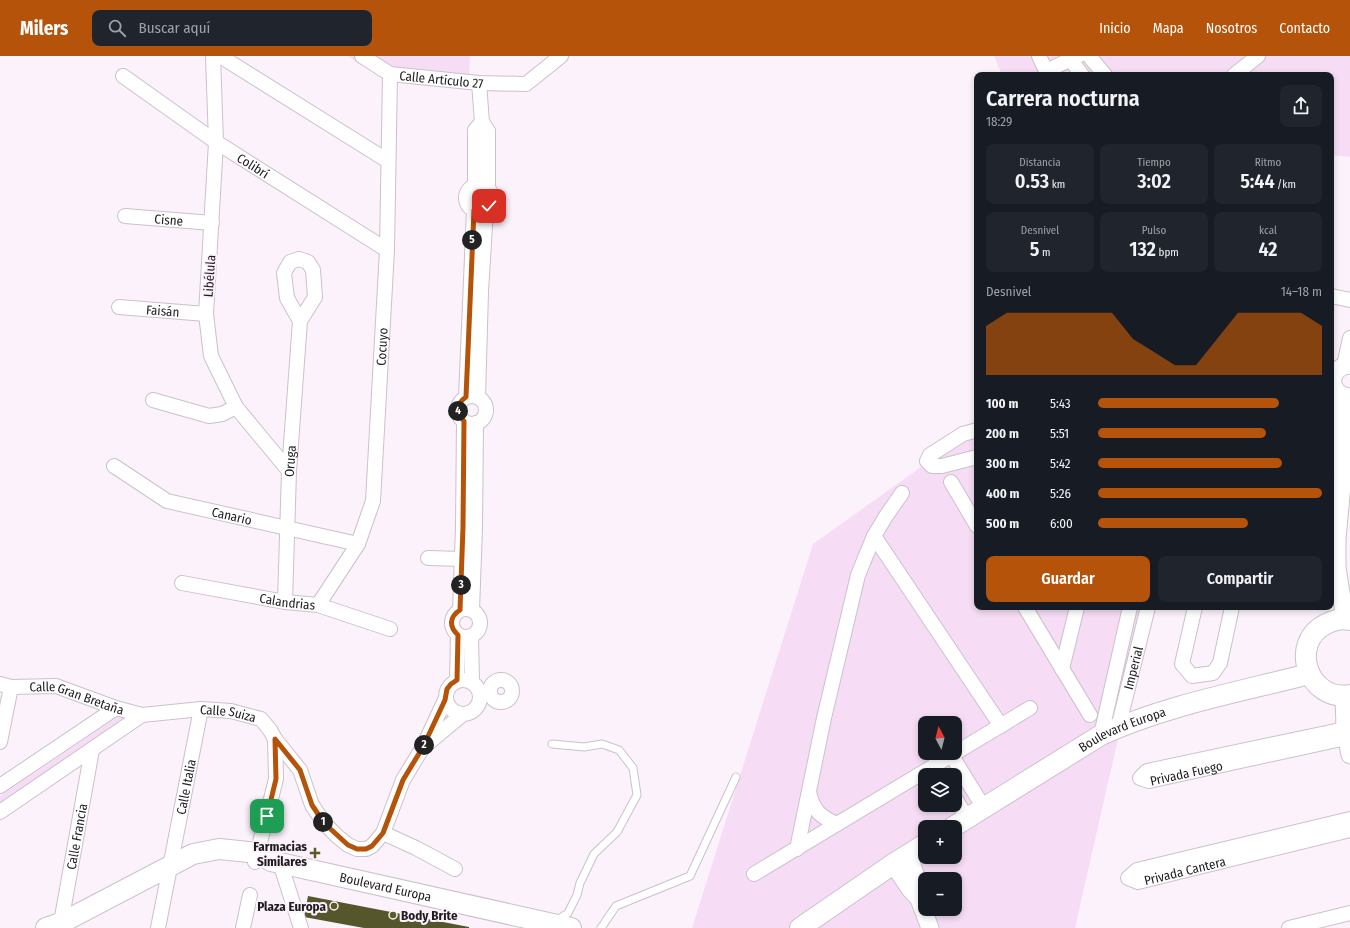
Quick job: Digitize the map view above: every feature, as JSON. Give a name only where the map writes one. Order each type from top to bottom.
[{"type":"main road","points":[[1340,616],[1321,626],[1312,636],[1306,648],[1305,661],[1309,674],[1315,683],[1324,690],[1333,694],[1347,695]]},
{"type":"main road","name":"Boulevard Europa","points":[[968,818],[1110,732],[1153,714],[1309,674]]},
{"type":"main road","points":[[800,928],[918,848]]},
{"type":"main road","name":"Boulevard Europa","points":[[59,927],[169,870],[218,859],[266,860],[571,928]]},
{"type":"street","name":"Libélula","points":[[213,56],[216,142],[206,314],[211,356],[236,407],[289,471]]},
{"type":"street","points":[[220,56],[388,161]]},
{"type":"street","name":"Calle Artículo 27","points":[[362,56],[390,74],[478,83],[526,84],[561,56]]},
{"type":"street","points":[[1039,56],[1047,72]]},
{"type":"street","points":[[1089,56],[1102,72]]},
{"type":"street","points":[[1238,72],[1258,56]]},
{"type":"street","points":[[1049,72],[1072,57],[1080,72]]},
{"type":"street","name":"Cocuyo","points":[[318,606],[358,544],[373,501],[387,250],[390,74]]},
{"type":"street","name":"Colibrí","points":[[123,76],[216,142],[387,250]]},
{"type":"street","points":[[478,83],[482,122],[475,130],[481,187]]},
{"type":"street","points":[[481,187],[492,195],[489,206],[480,209],[467,204],[466,195],[471,188],[481,187]]},
{"type":"street","points":[[472,397],[475,292],[480,209]]},
{"type":"street","name":"Cisne","points":[[125,216],[212,223]]},
{"type":"street","points":[[1334,297],[1350,300]]},
{"type":"street","name":"Faisán","points":[[119,307],[206,314]]},
{"type":"street","name":"Oruga","points":[[285,602],[289,471],[300,321]]},
{"type":"street","points":[[1334,376],[1339,368],[1347,365],[1350,338]]},
{"type":"street","points":[[1334,382],[1343,394],[1334,539],[1334,566],[1340,616]]},
{"type":"street","points":[[472,397],[482,400],[486,409],[483,418],[470,422],[458,415],[458,406],[460,402],[472,397]]},
{"type":"street","points":[[152,400],[209,416],[222,414],[236,407]]},
{"type":"street","points":[[466,610],[469,527],[470,422]]},
{"type":"street","points":[[974,431],[964,434],[930,455],[927,461],[932,466],[942,466],[974,458]]},
{"type":"street","points":[[1334,460],[1339,447]]},
{"type":"street","name":"Canario","points":[[114,466],[167,501],[358,544]]},
{"type":"street","points":[[951,482],[974,518]]},
{"type":"street","points":[[797,849],[824,718],[858,575],[874,536],[902,493]]},
{"type":"street","points":[[466,610],[462,559],[469,527]]},
{"type":"street","points":[[874,536],[1001,726]]},
{"type":"street","points":[[428,558],[462,559]]},
{"type":"street","name":"Calandrias","points":[[182,582],[285,602],[318,606],[390,629]]},
{"type":"street","points":[[423,747],[463,714],[473,711],[479,702],[480,688],[465,635],[452,628],[453,616],[466,610]]},
{"type":"street","points":[[465,635],[478,630],[480,625],[478,616],[466,610]]},
{"type":"street","points":[[1027,610],[1090,715]]},
{"type":"street","points":[[1062,669],[1076,610]]},
{"type":"street","points":[[1110,732],[1130,610]]},
{"type":"street","name":"Imperial","points":[[1110,732],[1147,610]]},
{"type":"street","points":[[1193,610],[1182,664],[1192,676],[1213,673],[1220,662],[1231,610]]},
{"type":"street","points":[[457,680],[465,635]]},
{"type":"street","points":[[455,869],[416,848],[383,833],[403,780],[423,747],[445,700],[447,689],[457,680],[467,680],[480,688]]},
{"type":"street","name":"Calle Gran Bretaña","points":[[4,688],[56,686],[116,708],[142,715]]},
{"type":"street","points":[[0,742],[4,688]]},
{"type":"street","points":[[1347,695],[1350,755]]},
{"type":"street","points":[[445,700],[447,705],[454,712],[463,714]]},
{"type":"street","points":[[0,786],[116,708]]},
{"type":"street","name":"Calle Suiza","points":[[142,715],[201,708],[231,711],[261,720],[300,770],[312,805],[324,823],[338,837],[348,845],[357,849],[366,849],[372,846],[383,833]]},
{"type":"street","name":"Calle Italia","points":[[158,928],[201,708]]},
{"type":"street","points":[[962,750],[1030,708]]},
{"type":"street","points":[[0,812],[142,715]]},
{"type":"street","name":"Privada Fuego","points":[[1272,749],[1149,781],[1140,778],[1147,771],[1272,749],[1348,733]]},
{"type":"street","points":[[275,739],[276,779],[266,860],[301,928]]},
{"type":"street","name":"Calle Francia","points":[[59,927],[92,750]]},
{"type":"street","points":[[940,768],[948,760]]},
{"type":"street","points":[[953,760],[968,818]]},
{"type":"street","points":[[754,874],[837,824],[918,781]]},
{"type":"street","points":[[809,792],[811,802],[818,812],[826,820],[837,824]]},
{"type":"street","points":[[962,809],[968,818]]},
{"type":"street","name":"Privada Cantera","points":[[1287,840],[1350,820]]},
{"type":"street","name":"Privada Cantera","points":[[1210,858],[1287,840],[1350,830]]},
{"type":"street","points":[[901,859],[910,889],[919,899],[930,928]]},
{"type":"street","points":[[243,928],[250,895]]},
{"type":"street","points":[[1289,928],[1338,923],[1350,913]]},
{"type":"lane","points":[[552,744],[584,747],[602,744],[619,750],[633,768],[637,795],[617,832],[594,854],[568,913],[552,923]]},
{"type":"lane","points":[[600,928],[616,906],[690,876],[736,777]]},
{"type":"shaded area","points":[[348,56],[470,56],[469,78],[362,66]]},
{"type":"shaded area","points":[[994,56],[1350,56],[1350,157],[1334,155],[1334,72],[1001,72]]},
{"type":"shaded area","points":[[974,429],[974,610],[1147,610],[1075,928],[692,928],[813,544]]},
{"type":"shaded area","points":[[121,715],[126,720],[0,805],[0,796]]},
{"type":"building","name":"Plaza Europa","points":[[308,896],[469,928],[364,928],[304,917]]},
{"type":"place","name":"Farmacias Similares","points":[[315,853]]},
{"type":"place","name":"Plaza Europa","points":[[334,906]]},
{"type":"place","name":"Body Brite","points":[[393,915]]},
{"type":"route","points":[[267,816],[276,779],[275,739],[300,770],[312,805],[324,823],[348,845],[357,849],[366,849],[372,846],[383,833],[403,780],[423,747],[445,700],[447,689],[457,680],[458,635],[452,628],[451,624],[453,616],[460,610],[463,527],[464,421],[458,415],[458,406],[466,397],[474,210],[478,211],[486,209],[489,206]]}]
